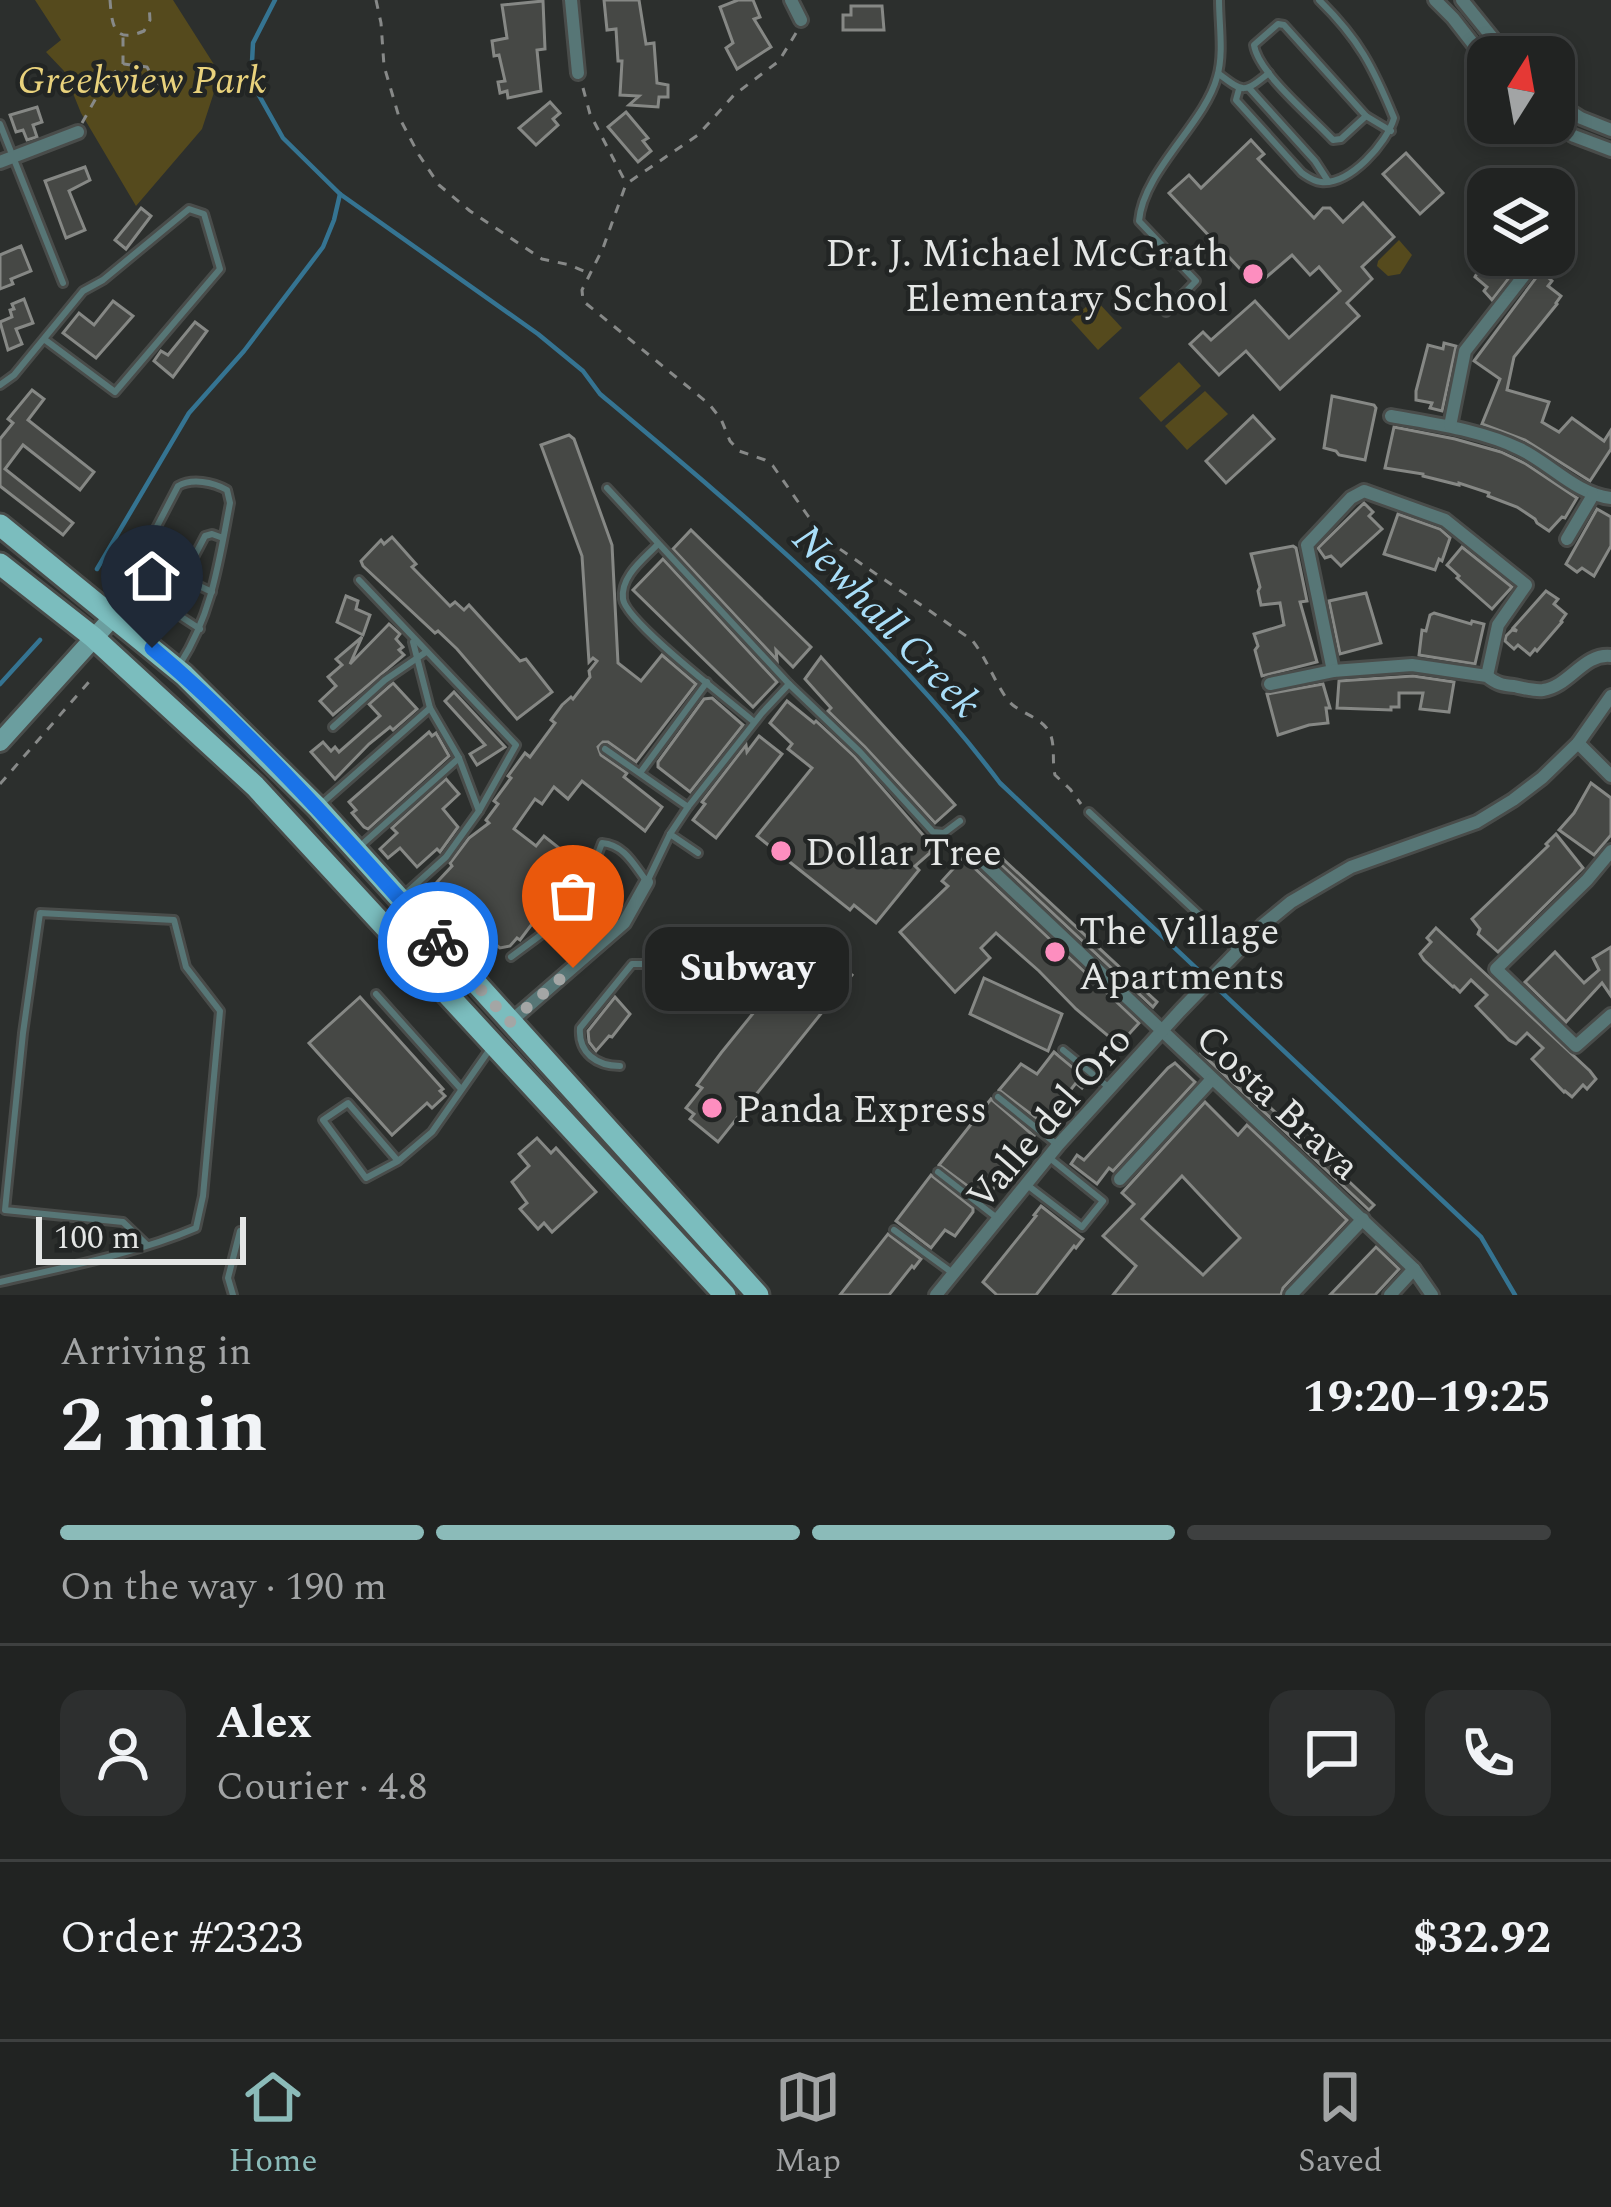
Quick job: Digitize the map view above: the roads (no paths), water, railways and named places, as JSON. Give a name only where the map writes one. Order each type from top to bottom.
[{"type":"main road","points":[[0,525],[176,669],[317,807],[758,1295]]},
{"type":"main road","points":[[0,564],[93,637],[255,786],[725,1295]]},
{"type":"main road","points":[[680,1245],[697,1228]]},
{"type":"street","points":[[571,0],[578,73]]},
{"type":"street","points":[[791,0],[801,20]]},
{"type":"street","points":[[1435,0],[1467,36]]},
{"type":"street","points":[[1462,0],[1491,36]]},
{"type":"street","points":[[1575,114],[1611,130]]},
{"type":"street","points":[[6,159],[79,132]]},
{"type":"street","points":[[1575,136],[1611,150]]},
{"type":"street","points":[[1450,427],[1465,351],[1524,276]]},
{"type":"street","points":[[1391,416],[1450,427],[1519,448],[1593,496],[1611,498]]},
{"type":"street","points":[[1333,671],[1306,545],[1364,491],[1445,520],[1526,585],[1498,625],[1487,676]]},
{"type":"street","points":[[1568,539],[1593,496]]},
{"type":"street","points":[[0,742],[93,637],[108,612]]},
{"type":"street","points":[[1270,684],[1333,671],[1412,665],[1487,676],[1496,684],[1539,690],[1557,685],[1594,658],[1611,656]]},
{"type":"street","name":"Valle del Oro","points":[[936,1295],[1109,1088],[1235,953],[1291,902],[1378,855],[1477,822],[1542,778],[1578,743],[1611,696]]},
{"type":"street","points":[[1578,743],[1611,776]]},
{"type":"street","points":[[1611,851],[1496,969],[1576,1046],[1611,1015]]},
{"type":"street","name":"Costa Brava","points":[[977,856],[1414,1269],[1432,1295]]},
{"type":"street","points":[[510,1022],[621,926],[647,882]]},
{"type":"street","points":[[1120,1179],[1212,1079]]},
{"type":"street","points":[[1292,1295],[1363,1220]]},
{"type":"street","points":[[1390,1295],[1414,1269]]},
{"type":"lane","points":[[1166,312],[1196,281],[1139,221],[1140,209],[1219,74],[1219,0]]},
{"type":"lane","points":[[1239,89],[1236,100],[1312,179],[1347,176],[1384,142],[1394,118],[1375,71],[1359,42],[1319,0]]},
{"type":"lane","points":[[1366,116],[1341,140],[1333,140],[1269,73],[1254,54],[1254,46],[1278,24],[1284,25],[1366,116],[1390,130]]},
{"type":"lane","points":[[1219,74],[1239,89],[1250,89],[1269,73]]},
{"type":"lane","points":[[1250,89],[1328,181]]},
{"type":"lane","points":[[0,124],[6,159],[63,283]]},
{"type":"lane","points":[[0,385],[14,375],[83,291],[190,209],[203,214],[220,269],[115,392],[44,339]]},
{"type":"lane","points":[[108,612],[142,559],[178,485],[187,480],[227,490],[230,503],[212,592],[200,629],[176,669]]},
{"type":"lane","points":[[607,488],[933,832],[944,833],[960,821]]},
{"type":"lane","points":[[183,578],[206,536],[212,533],[223,538]]},
{"type":"lane","points":[[658,544],[632,571],[623,602],[657,640],[754,722]]},
{"type":"lane","points":[[142,559],[212,592]]},
{"type":"lane","points":[[359,580],[516,746],[479,812],[446,857],[400,899]]},
{"type":"lane","points":[[128,582],[200,629]]},
{"type":"lane","points":[[411,636],[430,708],[459,758],[479,812]]},
{"type":"lane","points":[[333,727],[385,680],[426,652]]},
{"type":"lane","points":[[640,773],[707,682]]},
{"type":"lane","points":[[511,957],[569,914],[581,899],[602,843],[625,852],[647,882],[688,807],[789,684]]},
{"type":"lane","points":[[317,807],[430,708]]},
{"type":"lane","points":[[605,749],[688,807]]},
{"type":"lane","points":[[356,850],[459,758]]},
{"type":"lane","points":[[1089,812],[1235,953]]},
{"type":"lane","points":[[670,834],[698,853]]},
{"type":"lane","points":[[581,899],[621,926]]},
{"type":"lane","points":[[0,1282],[147,1245],[196,1228],[203,1196],[220,1011],[186,967],[174,920],[40,913],[5,1210],[123,1222],[147,1245]]},
{"type":"lane","points":[[620,1066],[606,1066],[585,1052],[580,1028],[632,964],[652,964]]},
{"type":"lane","points":[[376,994],[461,1088]]},
{"type":"lane","points":[[398,1161],[348,1103],[323,1120],[366,1178],[398,1161],[432,1132],[510,1022]]},
{"type":"lane","points":[[1064,1050],[1109,1088]]},
{"type":"lane","points":[[998,1097],[1058,1145]]},
{"type":"lane","points":[[1026,1184],[1082,1227],[1103,1201],[1048,1157]]},
{"type":"lane","points":[[938,1172],[998,1219]]},
{"type":"lane","points":[[894,1230],[955,1274]]},
{"type":"lane","points":[[233,1295],[228,1278],[240,1231]]},
{"type":"waterway","name":"Newhall Creek","points":[[275,0],[253,43],[251,81],[283,138],[340,194],[583,371],[600,394],[811,577],[910,676],[1000,783],[1481,1237],[1515,1295]]},
{"type":"waterway","points":[[97,569],[189,413],[244,351],[323,247],[340,194]]},
{"type":"waterway","points":[[0,684],[40,640]]},
{"type":"place","name":"Dr. J. Michael McGrath Elementary School","points":[[1253,274]]},
{"type":"place","name":"Dollar Tree","points":[[781,851]]},
{"type":"place","name":"The Village Apartments","points":[[1055,952]]},
{"type":"place","name":"Subway","points":[[573,968]]},
{"type":"place","name":"Panda Express","points":[[712,1108]]},
{"type":"park label","name":"Greekview Park","points":[[142,79]]}]
